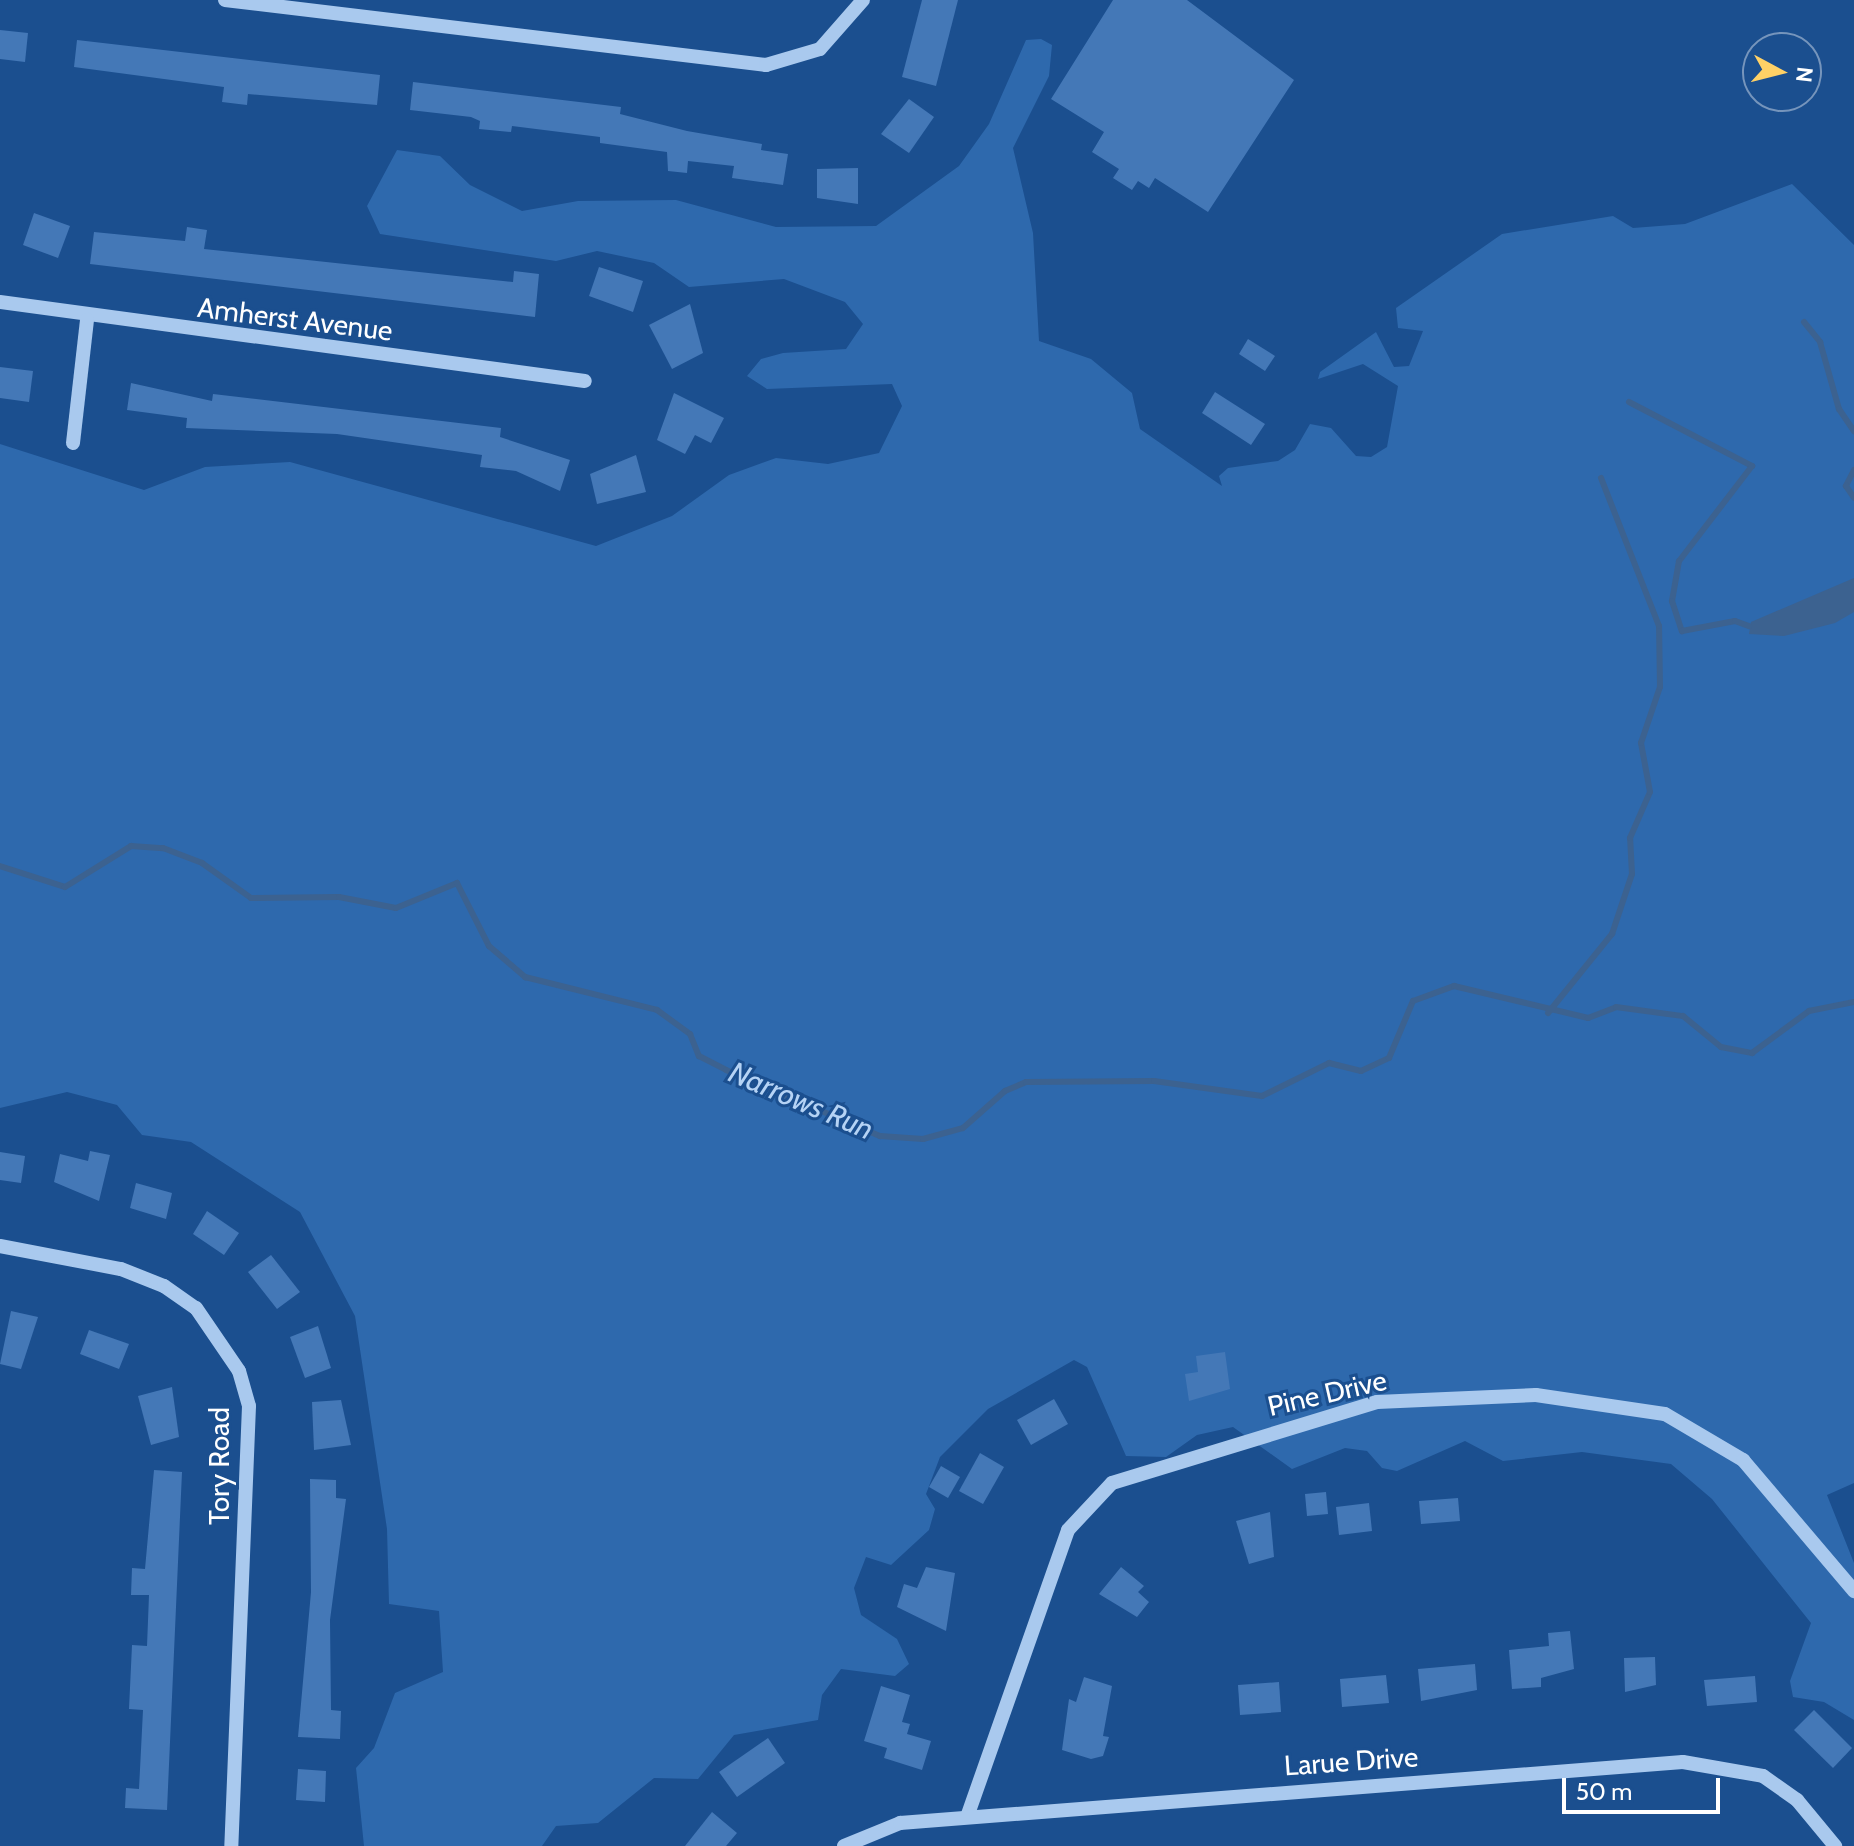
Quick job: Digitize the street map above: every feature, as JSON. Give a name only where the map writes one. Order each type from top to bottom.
[{"type":"street","points":[[225,0],[766,65],[820,49],[851,23],[863,0]]},
{"type":"street","name":"Amherst Avenue","points":[[0,302],[87,320],[585,381]]},
{"type":"street","points":[[73,443],[87,320]]},
{"type":"street","name":"Tory Road","points":[[0,1246],[121,1269],[164,1286],[196,1308],[239,1371],[249,1406],[231,1846]]},
{"type":"street","name":"Pine Drive","points":[[967,1817],[1068,1530],[1112,1483],[1377,1402],[1536,1395],[1665,1414],[1743,1460],[1854,1591]]},
{"type":"street","name":"Larue Drive","points":[[844,1846],[900,1823],[1704,1762],[1781,1786],[1835,1846]]},
{"type":"shaded area","points":[[1041,39],[1052,45],[1049,76],[1013,148],[1033,233],[1039,341],[1091,359],[1132,393],[1140,429],[1222,486],[1219,476],[1228,468],[1278,461],[1295,450],[1310,424],[1331,428],[1356,456],[1371,457],[1387,447],[1398,386],[1363,364],[1318,379],[1320,372],[1376,332],[1394,367],[1409,366],[1423,331],[1398,328],[1396,308],[1502,234],[1613,216],[1633,228],[1685,224],[1792,184],[1854,245],[1854,1483],[1827,1495],[1854,1563],[1854,1720],[1824,1702],[1793,1697],[1790,1681],[1811,1623],[1712,1499],[1671,1464],[1582,1452],[1503,1461],[1465,1441],[1397,1471],[1382,1468],[1367,1451],[1345,1448],[1292,1469],[1233,1427],[1197,1435],[1166,1457],[1126,1456],[1087,1367],[1074,1360],[988,1409],[940,1457],[926,1494],[935,1509],[929,1530],[891,1565],[866,1557],[854,1588],[861,1615],[897,1639],[909,1664],[895,1676],[841,1669],[822,1695],[818,1720],[734,1735],[698,1779],[654,1778],[598,1823],[556,1826],[542,1846],[364,1846],[356,1768],[374,1748],[395,1693],[443,1672],[439,1611],[389,1604],[387,1529],[355,1316],[300,1212],[191,1142],[142,1135],[117,1105],[67,1092],[0,1108],[0,444],[144,490],[205,467],[290,462],[596,546],[672,516],[729,475],[776,458],[828,464],[879,453],[902,406],[892,384],[767,389],[747,376],[761,359],[783,353],[846,349],[863,324],[845,302],[784,279],[689,287],[654,263],[597,251],[556,261],[380,234],[367,206],[397,150],[440,156],[470,185],[522,211],[578,201],[676,200],[776,227],[876,226],[959,166],[989,124],[1026,40]]},
{"type":"shaded area","points":[[1854,578],[1854,612],[1835,623],[1784,636],[1749,634],[1751,622]]},
{"type":"building","points":[[922,0],[958,0],[936,86],[902,77]]},
{"type":"building","points":[[1113,0],[1187,0],[1294,80],[1208,212],[1155,178],[1149,188],[1138,181],[1132,190],[1113,178],[1119,169],[1092,152],[1104,132],[1051,99]]},
{"type":"building","points":[[0,30],[28,33],[25,62],[0,59]]},
{"type":"building","points":[[77,40],[380,75],[377,105],[248,94],[247,105],[222,102],[224,87],[74,67]]},
{"type":"building","points":[[413,82],[621,107],[620,114],[687,131],[762,144],[761,150],[788,154],[783,185],[732,178],[734,166],[688,161],[687,173],[668,171],[667,152],[600,143],[600,137],[512,126],[511,132],[479,129],[480,121],[471,117],[410,110]]},
{"type":"building","points":[[909,99],[934,117],[909,153],[881,134]]},
{"type":"building","points":[[858,168],[858,204],[817,198],[817,169]]},
{"type":"building","points":[[34,213],[70,226],[58,258],[23,245]]},
{"type":"building","points":[[187,227],[207,230],[204,249],[513,282],[514,271],[539,274],[535,317],[90,264],[94,232],[185,241]]},
{"type":"building","points":[[599,267],[643,281],[633,312],[589,296]]},
{"type":"building","points":[[690,304],[703,353],[672,369],[649,325]]},
{"type":"building","points":[[1248,339],[1275,356],[1265,371],[1239,354]]},
{"type":"building","points":[[0,367],[33,371],[29,402],[0,398]]},
{"type":"building","points":[[131,383],[212,401],[213,394],[501,428],[500,437],[570,460],[560,491],[516,471],[480,467],[482,455],[337,434],[186,428],[187,418],[127,410]]},
{"type":"building","points":[[1215,392],[1265,424],[1251,445],[1202,413]]},
{"type":"building","points":[[674,393],[724,418],[711,443],[695,435],[685,454],[657,440]]},
{"type":"building","points":[[636,455],[646,492],[597,504],[590,474]]},
{"type":"building","points":[[90,1151],[110,1155],[99,1201],[54,1182],[60,1154],[88,1161]]},
{"type":"building","points":[[0,1152],[25,1156],[21,1183],[0,1180]]},
{"type":"building","points":[[136,1183],[172,1193],[166,1219],[130,1208]]},
{"type":"building","points":[[207,1211],[239,1233],[224,1255],[193,1234]]},
{"type":"building","points":[[271,1255],[300,1292],[277,1309],[248,1272]]},
{"type":"building","points":[[11,1311],[38,1317],[21,1369],[0,1364]]},
{"type":"building","points":[[318,1326],[331,1368],[305,1378],[290,1337]]},
{"type":"building","points":[[89,1330],[129,1344],[119,1369],[80,1354]]},
{"type":"building","points":[[1225,1352],[1230,1389],[1189,1401],[1185,1374],[1198,1372],[1196,1356]]},
{"type":"building","points":[[172,1387],[179,1437],[151,1445],[138,1396]]},
{"type":"building","points":[[1054,1399],[1068,1424],[1031,1445],[1017,1420]]},
{"type":"building","points":[[341,1400],[351,1445],[314,1450],[312,1402]]},
{"type":"building","points":[[980,1453],[1004,1467],[983,1504],[959,1491]]},
{"type":"building","points":[[941,1466],[960,1477],[948,1498],[929,1487]]},
{"type":"building","points":[[154,1470],[182,1472],[167,1810],[125,1808],[126,1788],[139,1789],[143,1710],[129,1709],[132,1645],[147,1646],[149,1595],[131,1595],[132,1568],[145,1569]]},
{"type":"building","points":[[310,1479],[336,1480],[336,1498],[346,1499],[330,1620],[331,1710],[341,1711],[340,1739],[298,1737],[311,1592]]},
{"type":"building","points":[[1326,1492],[1328,1514],[1307,1516],[1305,1494]]},
{"type":"building","points":[[1458,1498],[1460,1521],[1421,1524],[1419,1501]]},
{"type":"building","points":[[1369,1503],[1372,1531],[1339,1535],[1336,1507]]},
{"type":"building","points":[[1270,1512],[1274,1557],[1249,1564],[1236,1521]]},
{"type":"building","points":[[926,1567],[955,1573],[946,1631],[897,1607],[904,1584],[917,1588]]},
{"type":"building","points":[[1121,1567],[1144,1586],[1138,1592],[1149,1602],[1137,1617],[1099,1594]]},
{"type":"building","points":[[1570,1631],[1574,1669],[1541,1678],[1541,1687],[1512,1689],[1509,1650],[1549,1646],[1548,1633]]},
{"type":"building","points":[[1655,1657],[1656,1685],[1625,1692],[1624,1658]]},
{"type":"building","points":[[1475,1664],[1477,1690],[1421,1701],[1418,1669]]},
{"type":"building","points":[[1386,1675],[1389,1703],[1342,1707],[1340,1679]]},
{"type":"building","points":[[1755,1676],[1757,1702],[1707,1706],[1704,1680]]},
{"type":"building","points":[[1084,1677],[1112,1686],[1103,1736],[1109,1737],[1103,1756],[1091,1759],[1062,1750],[1069,1699],[1076,1702]]},
{"type":"building","points":[[1279,1682],[1281,1712],[1240,1715],[1238,1685]]},
{"type":"building","points":[[881,1686],[910,1695],[902,1722],[910,1724],[907,1734],[931,1741],[922,1770],[884,1758],[887,1748],[864,1741]]},
{"type":"building","points":[[1814,1710],[1852,1748],[1833,1768],[1794,1730]]},
{"type":"building","points":[[768,1738],[785,1763],[737,1797],[719,1772]]},
{"type":"building","points":[[298,1769],[326,1771],[325,1802],[296,1800]]},
{"type":"building","points":[[712,1812],[737,1833],[726,1846],[685,1846]]},
{"type":"waterway","points":[[1804,322],[1820,342],[1839,409],[1854,431]]},
{"type":"waterway","points":[[1629,402],[1752,466],[1679,561],[1672,601],[1682,631],[1735,621],[1749,626]]},
{"type":"waterway","points":[[1854,470],[1846,486],[1854,498]]},
{"type":"waterway","points":[[1548,1013],[1612,934],[1632,874],[1630,838],[1650,792],[1641,743],[1660,687],[1659,626],[1601,478]]},
{"type":"waterway","name":"Narrows Run","points":[[0,866],[65,887],[131,846],[163,848],[202,863],[251,898],[339,897],[396,908],[457,883],[489,946],[525,977],[657,1010],[690,1034],[699,1056],[880,1136],[923,1139],[963,1128],[1005,1091],[1026,1082],[1154,1081],[1262,1096],[1329,1063],[1361,1071],[1389,1058],[1413,1001],[1454,986],[1588,1018],[1616,1007],[1683,1016],[1721,1047],[1752,1053],[1809,1011],[1854,1002]]}]
